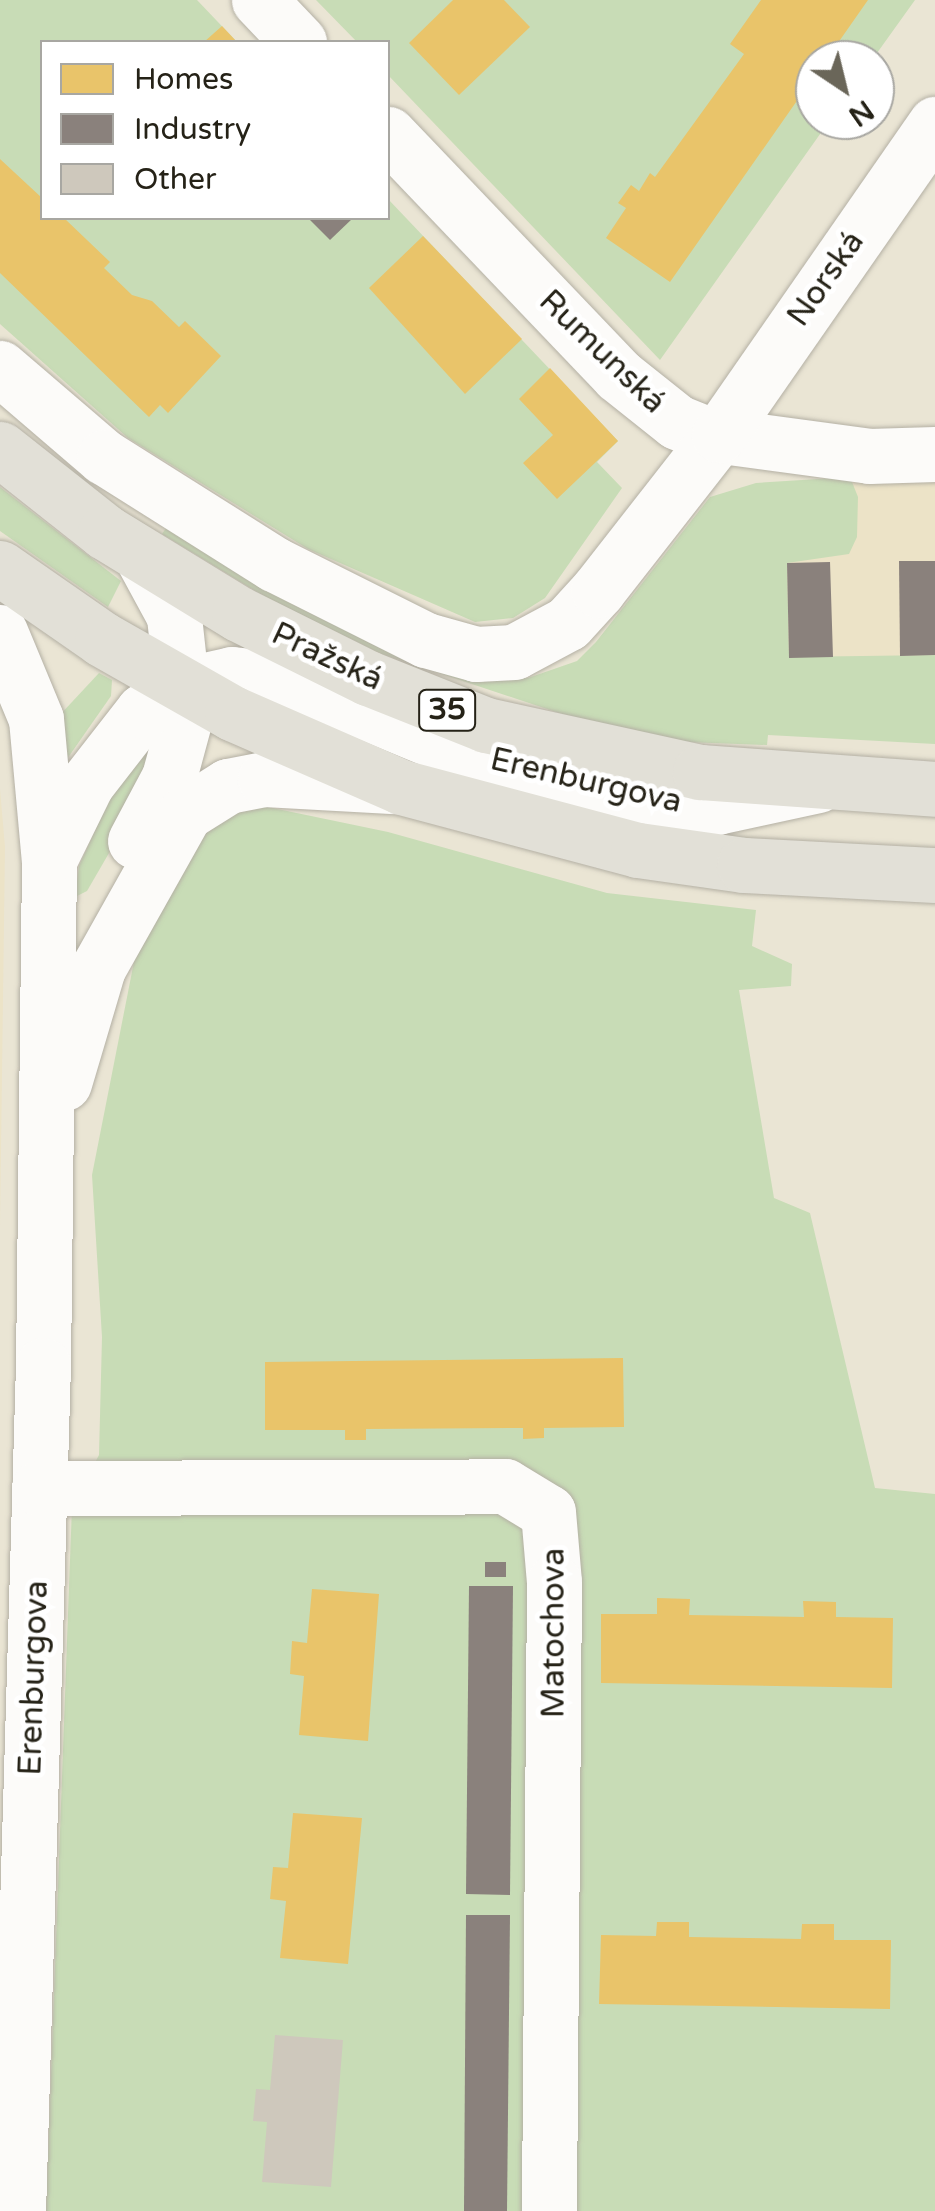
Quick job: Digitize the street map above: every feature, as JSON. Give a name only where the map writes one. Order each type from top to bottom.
[{"type":"main road","name":"Pražská","points":[[0,449],[141,555],[303,648],[486,725],[700,772],[824,784],[935,789]]},
{"type":"main road","points":[[0,568],[182,685],[321,756],[401,787],[638,850],[744,865],[935,875]]},
{"type":"street","points":[[259,0],[298,40]]},
{"type":"street","name":"Norská","points":[[719,435],[935,124]]},
{"type":"street","name":"Rumunská","points":[[390,136],[632,388],[677,422],[719,435],[869,456],[935,454]]},
{"type":"street","name":"Pražská","points":[[0,368],[104,457],[274,564],[426,640],[476,654],[533,646],[568,623],[719,435]]},
{"type":"street","name":"Erenburgova","points":[[73,1047],[87,948],[177,754],[185,718],[174,616],[141,555]]},
{"type":"street","name":"Erenburgova","points":[[0,632],[36,719],[49,861],[48,1144],[18,2211]]},
{"type":"street","name":"Erenburgova","points":[[49,861],[87,783],[144,710],[182,685],[232,674],[269,675],[456,750],[646,798],[717,807],[824,784]]},
{"type":"street","name":"Erenburgova","points":[[48,1144],[73,1047],[114,937],[172,829],[199,801],[228,786],[265,779],[401,787]]},
{"type":"street","name":"Matochova","points":[[40,1488],[505,1486],[536,1499],[548,1512],[554,1528],[548,2211]]},
{"type":"shaded area","points":[[935,433],[935,715],[712,619],[875,436]]},
{"type":"shaded area","points":[[0,789],[5,847],[0,1227]]},
{"type":"green space","points":[[0,0],[197,0],[235,40],[40,40],[40,220],[390,220],[390,201],[618,441],[597,462],[622,488],[545,598],[513,618],[475,622],[308,549],[128,438],[0,324]]},
{"type":"green space","points":[[316,0],[915,0],[886,40],[795,40],[795,140],[816,140],[660,360],[390,77],[390,40],[355,40]]},
{"type":"green space","points":[[850,477],[858,497],[857,537],[849,554],[787,563],[789,657],[935,655],[935,744],[768,735],[767,745],[686,742],[577,719],[382,654],[267,598],[162,534],[168,525],[510,679],[528,678],[577,661],[710,497],[756,483]]},
{"type":"green space","points":[[0,487],[121,581],[108,607],[0,531]]},
{"type":"green space","points":[[99,673],[112,680],[111,696],[67,759],[58,717]]},
{"type":"green space","points":[[161,733],[116,841],[87,891],[75,897],[79,866],[123,768]]},
{"type":"green space","points":[[263,806],[388,832],[607,893],[756,910],[752,946],[792,964],[791,986],[739,990],[774,1198],[810,1213],[875,1488],[935,1494],[935,2211],[46,2211],[72,1506],[99,1455],[102,1337],[92,1175],[143,916],[181,849],[232,813]]},
{"type":"building: Homes","points":[[453,0],[504,0],[530,27],[459,95],[409,43]]},
{"type":"building: Homes","points":[[761,0],[868,0],[840,40],[795,40],[795,104],[670,282],[606,238],[626,208],[618,203],[631,185],[639,191],[650,173],[655,177],[744,54],[730,44]]},
{"type":"building: Homes","points":[[222,26],[235,40],[206,40]]},
{"type":"building: Homes","points":[[0,159],[40,196],[40,220],[66,220],[110,262],[104,268],[132,295],[152,301],[179,327],[185,321],[221,356],[168,413],[160,405],[149,417],[0,273]]},
{"type":"building: Homes","points":[[423,236],[522,339],[465,394],[369,288]]},
{"type":"building: Homes","points":[[550,368],[618,441],[557,499],[523,463],[553,435],[519,399]]},
{"type":"building: Homes","points":[[623,1358],[624,1427],[544,1428],[544,1438],[523,1439],[523,1428],[366,1429],[366,1440],[345,1440],[345,1430],[265,1430],[265,1362]]},
{"type":"building: Homes","points":[[312,1589],[379,1594],[368,1741],[299,1735],[304,1676],[290,1674],[292,1641],[307,1643]]},
{"type":"building: Homes","points":[[657,1598],[690,1599],[689,1615],[804,1617],[803,1601],[836,1602],[836,1617],[893,1618],[892,1688],[601,1683],[601,1614],[657,1614]]},
{"type":"building: Homes","points":[[293,1813],[362,1818],[348,1964],[280,1958],[286,1901],[270,1899],[273,1867],[288,1868]]},
{"type":"building: Homes","points":[[657,1922],[689,1922],[689,1937],[801,1939],[802,1924],[834,1924],[834,1940],[891,1940],[890,2009],[599,2004],[601,1935],[656,1936]]},
{"type":"building: Industry","points":[[310,220],[351,220],[330,240]]},
{"type":"building: Industry","points":[[899,561],[935,561],[935,655],[900,656]]},
{"type":"building: Industry","points":[[830,562],[833,657],[789,658],[787,563]]},
{"type":"building: Industry","points":[[485,1562],[506,1562],[506,1577],[485,1577]]},
{"type":"building: Industry","points":[[469,1586],[513,1586],[510,1895],[466,1894]]},
{"type":"building: Industry","points":[[466,1915],[510,1915],[507,2211],[464,2211]]},
{"type":"building: Other","points":[[275,2035],[343,2040],[331,2187],[262,2182],[267,2122],[253,2121],[256,2089],[270,2090]]}]
